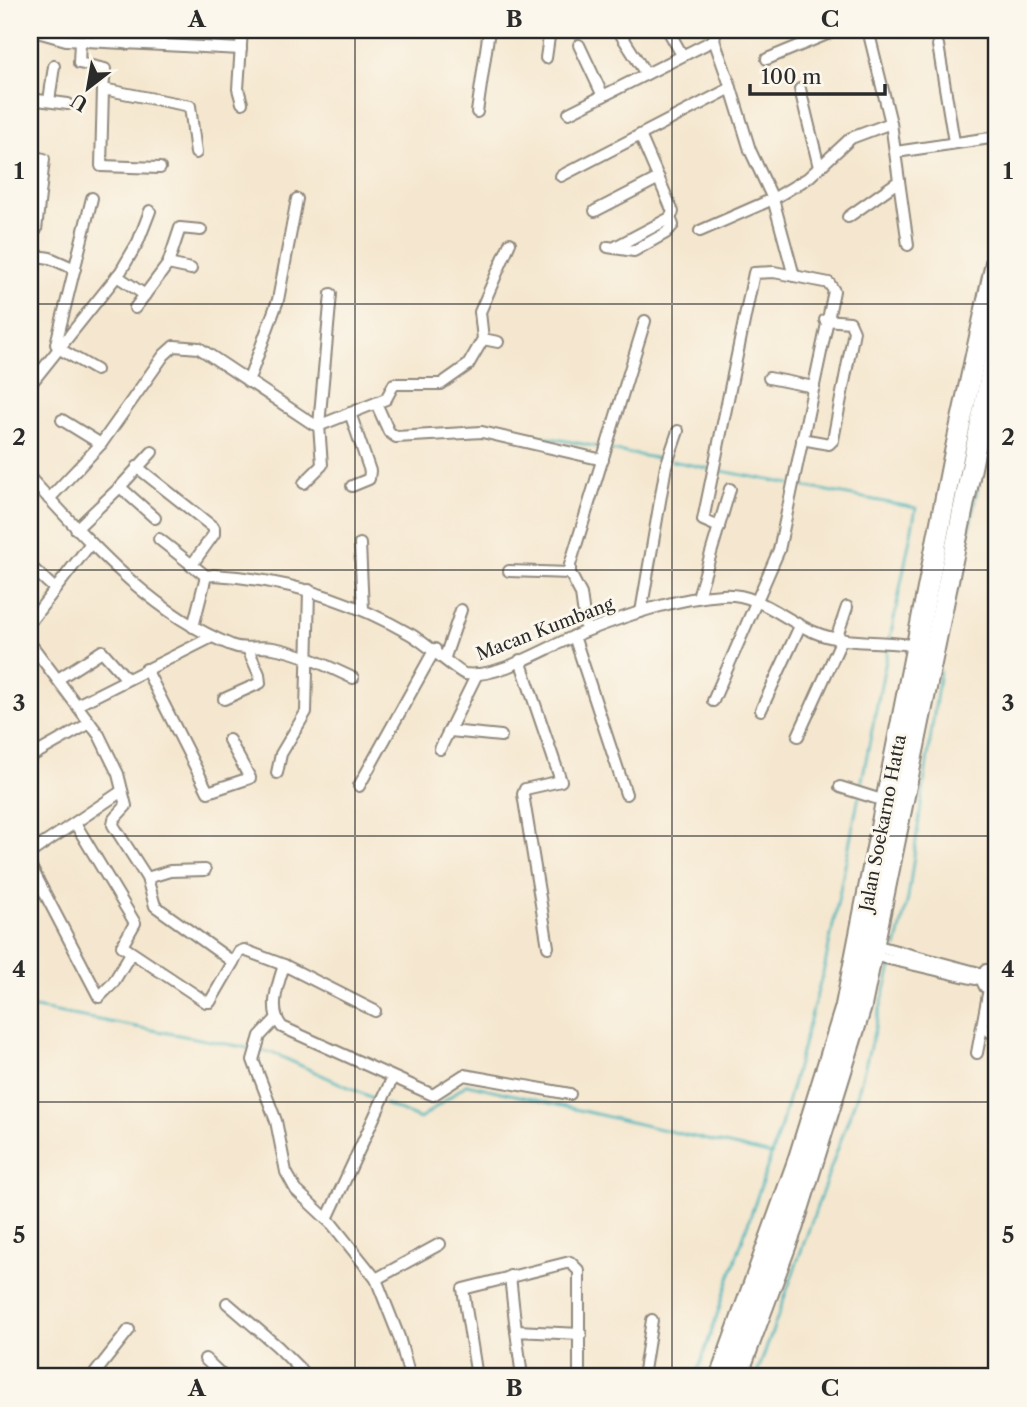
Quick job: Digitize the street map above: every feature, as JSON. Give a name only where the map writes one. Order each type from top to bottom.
[{"type":"highway","name":"Jalan Soekarno Hatta","points":[[737,1377],[793,1227],[827,1097],[888,802],[959,427],[997,256]]},
{"type":"highway","name":"Jalan Soekarno Hatta","points":[[720,1377],[827,1097],[879,951],[997,343]]},
{"type":"street","points":[[30,30],[80,41],[241,49]]},
{"type":"street","points":[[125,30],[128,44]]},
{"type":"street","points":[[242,30],[238,89],[242,103]]},
{"type":"street","points":[[477,112],[489,30]]},
{"type":"street","points":[[546,58],[550,30]]},
{"type":"street","points":[[618,30],[646,74]]},
{"type":"street","points":[[668,30],[682,55]]},
{"type":"street","points":[[767,59],[837,30]]},
{"type":"street","points":[[868,30],[891,123],[908,245]]},
{"type":"street","points":[[569,113],[715,35],[750,149],[773,199],[794,276]]},
{"type":"street","points":[[80,41],[79,63],[105,68],[101,166],[160,169]]},
{"type":"street","points":[[579,45],[603,96]]},
{"type":"street","points":[[938,45],[954,142]]},
{"type":"street","points":[[49,102],[54,66]]},
{"type":"street","points":[[561,176],[731,88]]},
{"type":"street","points":[[103,89],[190,106],[196,153]]},
{"type":"street","points":[[800,89],[819,167]]},
{"type":"street","points":[[30,99],[68,104]]},
{"type":"street","points":[[700,231],[773,199],[808,178],[852,138],[891,123]]},
{"type":"street","points":[[612,247],[634,251],[666,233],[673,225],[670,218],[672,205],[640,135]]},
{"type":"street","points":[[896,152],[997,137]]},
{"type":"street","points":[[30,156],[44,159],[35,192],[36,230]]},
{"type":"street","points":[[594,211],[659,178]]},
{"type":"street","points":[[848,217],[900,181]]},
{"type":"street","points":[[92,198],[56,342],[60,349],[96,370]]},
{"type":"street","points":[[248,382],[278,300],[296,199]]},
{"type":"street","points":[[30,385],[117,276],[138,242],[150,211]]},
{"type":"street","points":[[135,308],[168,264],[180,228],[201,230]]},
{"type":"street","points":[[49,499],[101,444],[164,355],[174,346],[199,348],[300,418],[318,425],[376,403],[387,397],[394,384],[448,382],[468,365],[483,339],[480,312],[510,243]]},
{"type":"street","points":[[30,255],[50,258],[75,269]]},
{"type":"street","points":[[168,264],[191,269]]},
{"type":"street","points":[[713,701],[779,550],[814,387],[832,286],[823,281],[759,271],[754,273],[703,520],[719,527]]},
{"type":"street","points":[[117,276],[145,295]]},
{"type":"street","points":[[304,483],[322,465],[318,425],[331,294]]},
{"type":"street","points":[[802,439],[829,444],[833,440],[854,331],[850,322],[825,320]]},
{"type":"street","points":[[586,631],[582,594],[570,573],[574,550],[645,321]]},
{"type":"street","points":[[483,339],[498,342]]},
{"type":"street","points":[[769,379],[814,387]]},
{"type":"street","points":[[376,403],[389,432],[396,437],[482,432],[605,454]]},
{"type":"street","points":[[350,413],[370,471],[369,479],[352,486]]},
{"type":"street","points":[[62,420],[101,444]]},
{"type":"street","points":[[641,612],[667,462],[678,431]]},
{"type":"street","points":[[76,528],[120,487],[152,452]]},
{"type":"street","points":[[137,467],[214,528],[214,534],[191,566]]},
{"type":"street","points":[[30,478],[76,528],[136,585],[193,627],[212,637],[248,649],[272,647],[305,657],[353,678]]},
{"type":"street","points":[[120,487],[155,518]]},
{"type":"street","points":[[698,597],[730,489]]},
{"type":"street","points":[[159,539],[206,576],[193,627]]},
{"type":"street","points":[[30,622],[91,543]]},
{"type":"street","points":[[360,544],[363,610]]},
{"type":"street","points":[[30,566],[54,588]]},
{"type":"street","points":[[509,571],[570,573]]},
{"type":"street","name":"Macan Kumbang","points":[[206,576],[243,577],[309,590],[363,610],[435,649],[461,673],[477,674],[520,660],[586,631],[641,612],[698,597],[725,594],[757,601],[800,626],[839,639],[881,640],[918,646]]},
{"type":"street","points":[[276,773],[281,754],[305,716],[309,590]]},
{"type":"street","points":[[798,736],[839,639],[847,607]]},
{"type":"street","points":[[444,657],[461,610]]},
{"type":"street","points":[[761,710],[800,626]]},
{"type":"street","points":[[574,636],[626,794]]},
{"type":"street","points":[[77,705],[212,637]]},
{"type":"street","points":[[224,699],[260,681],[248,649]]},
{"type":"street","points":[[359,786],[435,649]]},
{"type":"street","points":[[32,651],[58,679],[113,760],[124,796],[124,809],[114,819],[113,825],[147,878],[158,909],[233,962]]},
{"type":"street","points":[[58,679],[102,651],[126,678]]},
{"type":"street","points":[[520,660],[561,780],[525,789],[523,794],[548,947]]},
{"type":"street","points":[[146,669],[208,792],[250,778],[229,740]]},
{"type":"street","points":[[440,748],[477,674]]},
{"type":"street","points":[[30,757],[90,723]]},
{"type":"street","points":[[450,730],[501,736]]},
{"type":"street","points":[[840,787],[888,802]]},
{"type":"street","points":[[30,853],[75,823],[124,796]]},
{"type":"street","points":[[75,823],[135,923],[122,945],[207,1003],[233,962],[244,950],[284,965],[375,1011]]},
{"type":"street","points":[[30,865],[99,997],[113,983],[131,953]]},
{"type":"street","points":[[147,878],[170,871],[205,870]]},
{"type":"street","points":[[879,951],[991,976],[976,1053]]},
{"type":"street","points":[[284,965],[276,989],[276,1018],[287,1030],[393,1079],[433,1095],[464,1075],[570,1094]]},
{"type":"street","points":[[276,1018],[268,1024],[255,1049],[257,1074],[276,1121],[290,1181],[327,1219],[376,1279],[399,1337],[410,1377]]},
{"type":"street","points":[[983,1026],[997,1037]]},
{"type":"street","points":[[327,1219],[393,1079]]},
{"type":"street","points":[[376,1279],[440,1244]]},
{"type":"street","points":[[477,1377],[462,1290],[467,1286],[566,1262],[576,1265],[579,1271],[579,1377]]},
{"type":"street","points":[[510,1276],[522,1377]]},
{"type":"street","points":[[227,1303],[308,1377]]},
{"type":"street","points":[[643,1377],[652,1320]]},
{"type":"street","points":[[92,1377],[129,1330]]},
{"type":"street","points":[[516,1331],[581,1335]]},
{"type":"street","points":[[205,1359],[225,1377]]},
{"type":"waterway","points":[[956,593],[997,394]]},
{"type":"waterway","points":[[497,428],[604,448]]},
{"type":"waterway","points":[[610,450],[666,460]]},
{"type":"waterway","points":[[672,461],[711,469]]},
{"type":"waterway","points":[[717,470],[790,484]]},
{"type":"waterway","points":[[796,485],[916,508],[890,639]]},
{"type":"waterway","points":[[860,790],[889,645]]},
{"type":"waterway","points":[[896,948],[908,898],[940,671]]},
{"type":"waterway","points":[[696,1377],[780,1129],[825,965],[859,796]]},
{"type":"waterway","points":[[756,1377],[858,1092],[892,964]]},
{"type":"waterway","points":[[30,1007],[253,1049]]},
{"type":"waterway","points":[[260,1051],[273,1053],[379,1101]]},
{"type":"waterway","points":[[385,1104],[420,1119],[467,1084],[772,1155]]}]
